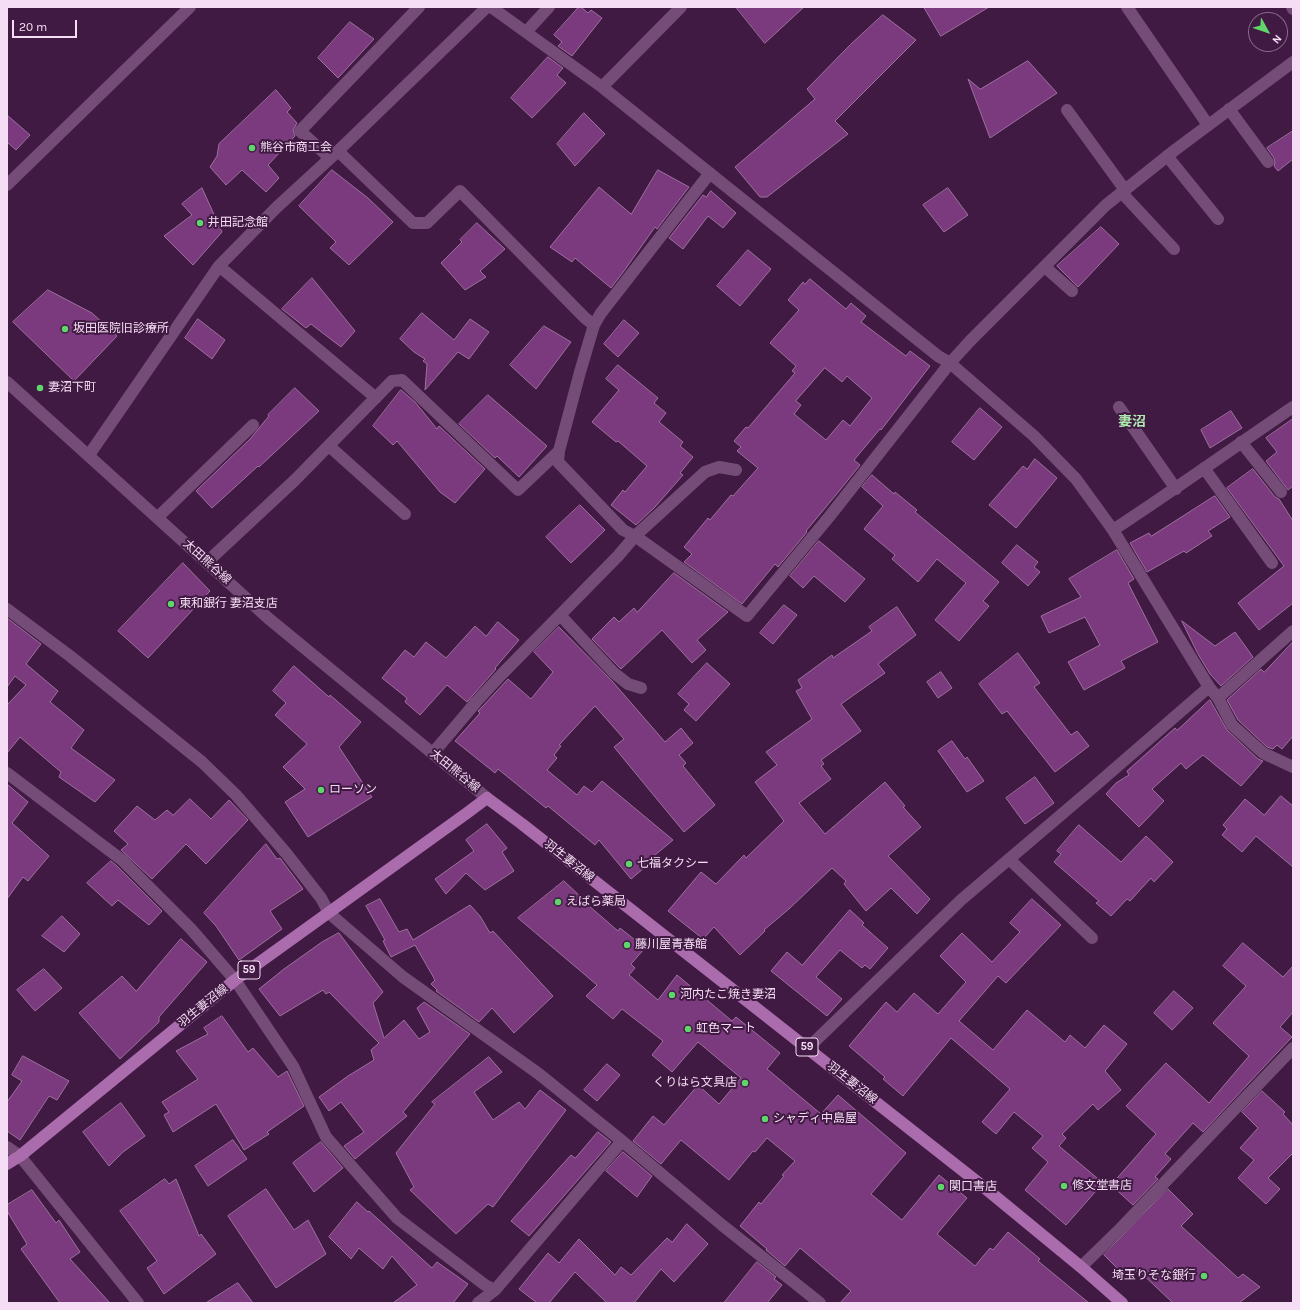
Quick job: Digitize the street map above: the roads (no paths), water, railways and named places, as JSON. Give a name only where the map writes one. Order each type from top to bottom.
[{"type":"main road","name":"羽生妻沼線","points":[[7,1164],[20,1156],[235,980],[487,798],[528,828],[985,1188],[1081,1267],[1122,1303]]},
{"type":"street","points":[[7,185],[190,7]]},
{"type":"street","points":[[419,7],[300,131],[334,155],[413,223],[427,223],[460,191],[584,318],[594,325]]},
{"type":"street","points":[[89,454],[219,266],[277,207],[334,155],[487,7]]},
{"type":"street","points":[[491,7],[602,87],[932,352],[950,363],[1034,436],[1076,480],[1113,530],[1209,687],[1218,698],[1232,725],[1264,753],[1293,767]]},
{"type":"street","points":[[526,32],[549,7]]},
{"type":"street","points":[[602,87],[681,7]]},
{"type":"street","points":[[1126,7],[1208,125]]},
{"type":"street","points":[[710,173],[601,313],[594,325],[559,451],[558,462],[623,530],[635,536],[746,616],[829,516],[950,363],[970,341],[1106,205],[1167,156],[1293,62]]},
{"type":"street","points":[[1229,109],[1268,162]]},
{"type":"street","points":[[1067,110],[1124,191],[1174,249]]},
{"type":"street","points":[[1167,156],[1218,219]]},
{"type":"street","points":[[219,266],[376,398]]},
{"type":"street","points":[[1045,267],[1072,291]]},
{"type":"street","points":[[207,562],[296,480],[392,382],[402,380],[518,490],[559,451]]},
{"type":"street","name":"太田熊谷線","points":[[7,382],[89,454],[268,618],[487,798]]},
{"type":"street","points":[[1119,407],[1176,488]]},
{"type":"street","points":[[1113,530],[1293,407]]},
{"type":"street","points":[[158,517],[253,425]]},
{"type":"street","points":[[1241,442],[1281,492]]},
{"type":"street","points":[[329,446],[406,514]]},
{"type":"street","points":[[433,753],[501,675],[618,556],[635,536],[706,472],[719,467],[736,470]]},
{"type":"street","points":[[1204,468],[1272,563]]},
{"type":"street","points":[[7,610],[70,656],[202,762],[236,795],[286,853],[320,898],[329,913],[403,978],[539,1074],[622,1141],[722,1226],[820,1303]]},
{"type":"street","points":[[560,615],[614,674],[628,684],[641,688]]},
{"type":"street","points":[[1218,698],[1293,631]]},
{"type":"street","points":[[808,1048],[961,900],[1209,687]]},
{"type":"street","points":[[7,774],[122,860],[191,929],[235,980],[293,1066],[326,1138],[397,1218],[486,1285],[496,1290]]},
{"type":"street","points":[[1009,859],[1092,938]]},
{"type":"street","points":[[1081,1267],[1122,1227],[1293,1048]]},
{"type":"street","points":[[478,1303],[496,1290],[622,1141]]},
{"type":"street","points":[[7,1147],[20,1156],[138,1303]]},
{"type":"place","name":"熊谷市商工会","points":[[252,148]]},
{"type":"place","name":"井田記念館","points":[[200,223]]},
{"type":"place","name":"坂田医院旧診療所","points":[[65,329]]},
{"type":"place","name":"妻沼下町","points":[[40,388]]},
{"type":"place","name":"東和銀行 妻沼支店","points":[[171,604]]},
{"type":"place","name":"ローソン","points":[[321,790]]},
{"type":"place","name":"七福タクシー","points":[[629,864]]},
{"type":"place","name":"えばら薬局","points":[[558,902]]},
{"type":"place","name":"藤川屋青春館","points":[[627,945]]},
{"type":"place","name":"河内たこ焼き妻沼","points":[[672,995]]},
{"type":"place","name":"虹色マート","points":[[688,1029]]},
{"type":"place","name":"くりはら文具店","points":[[745,1083]]},
{"type":"place","name":"シャディ中島屋","points":[[765,1119]]},
{"type":"place","name":"修文堂書店","points":[[1064,1186]]},
{"type":"place","name":"関口書店","points":[[941,1187]]},
{"type":"place","name":"埼玉りそな銀行","points":[[1204,1276]]},
{"type":"district","name":"妻沼","points":[[1132,422]]}]
